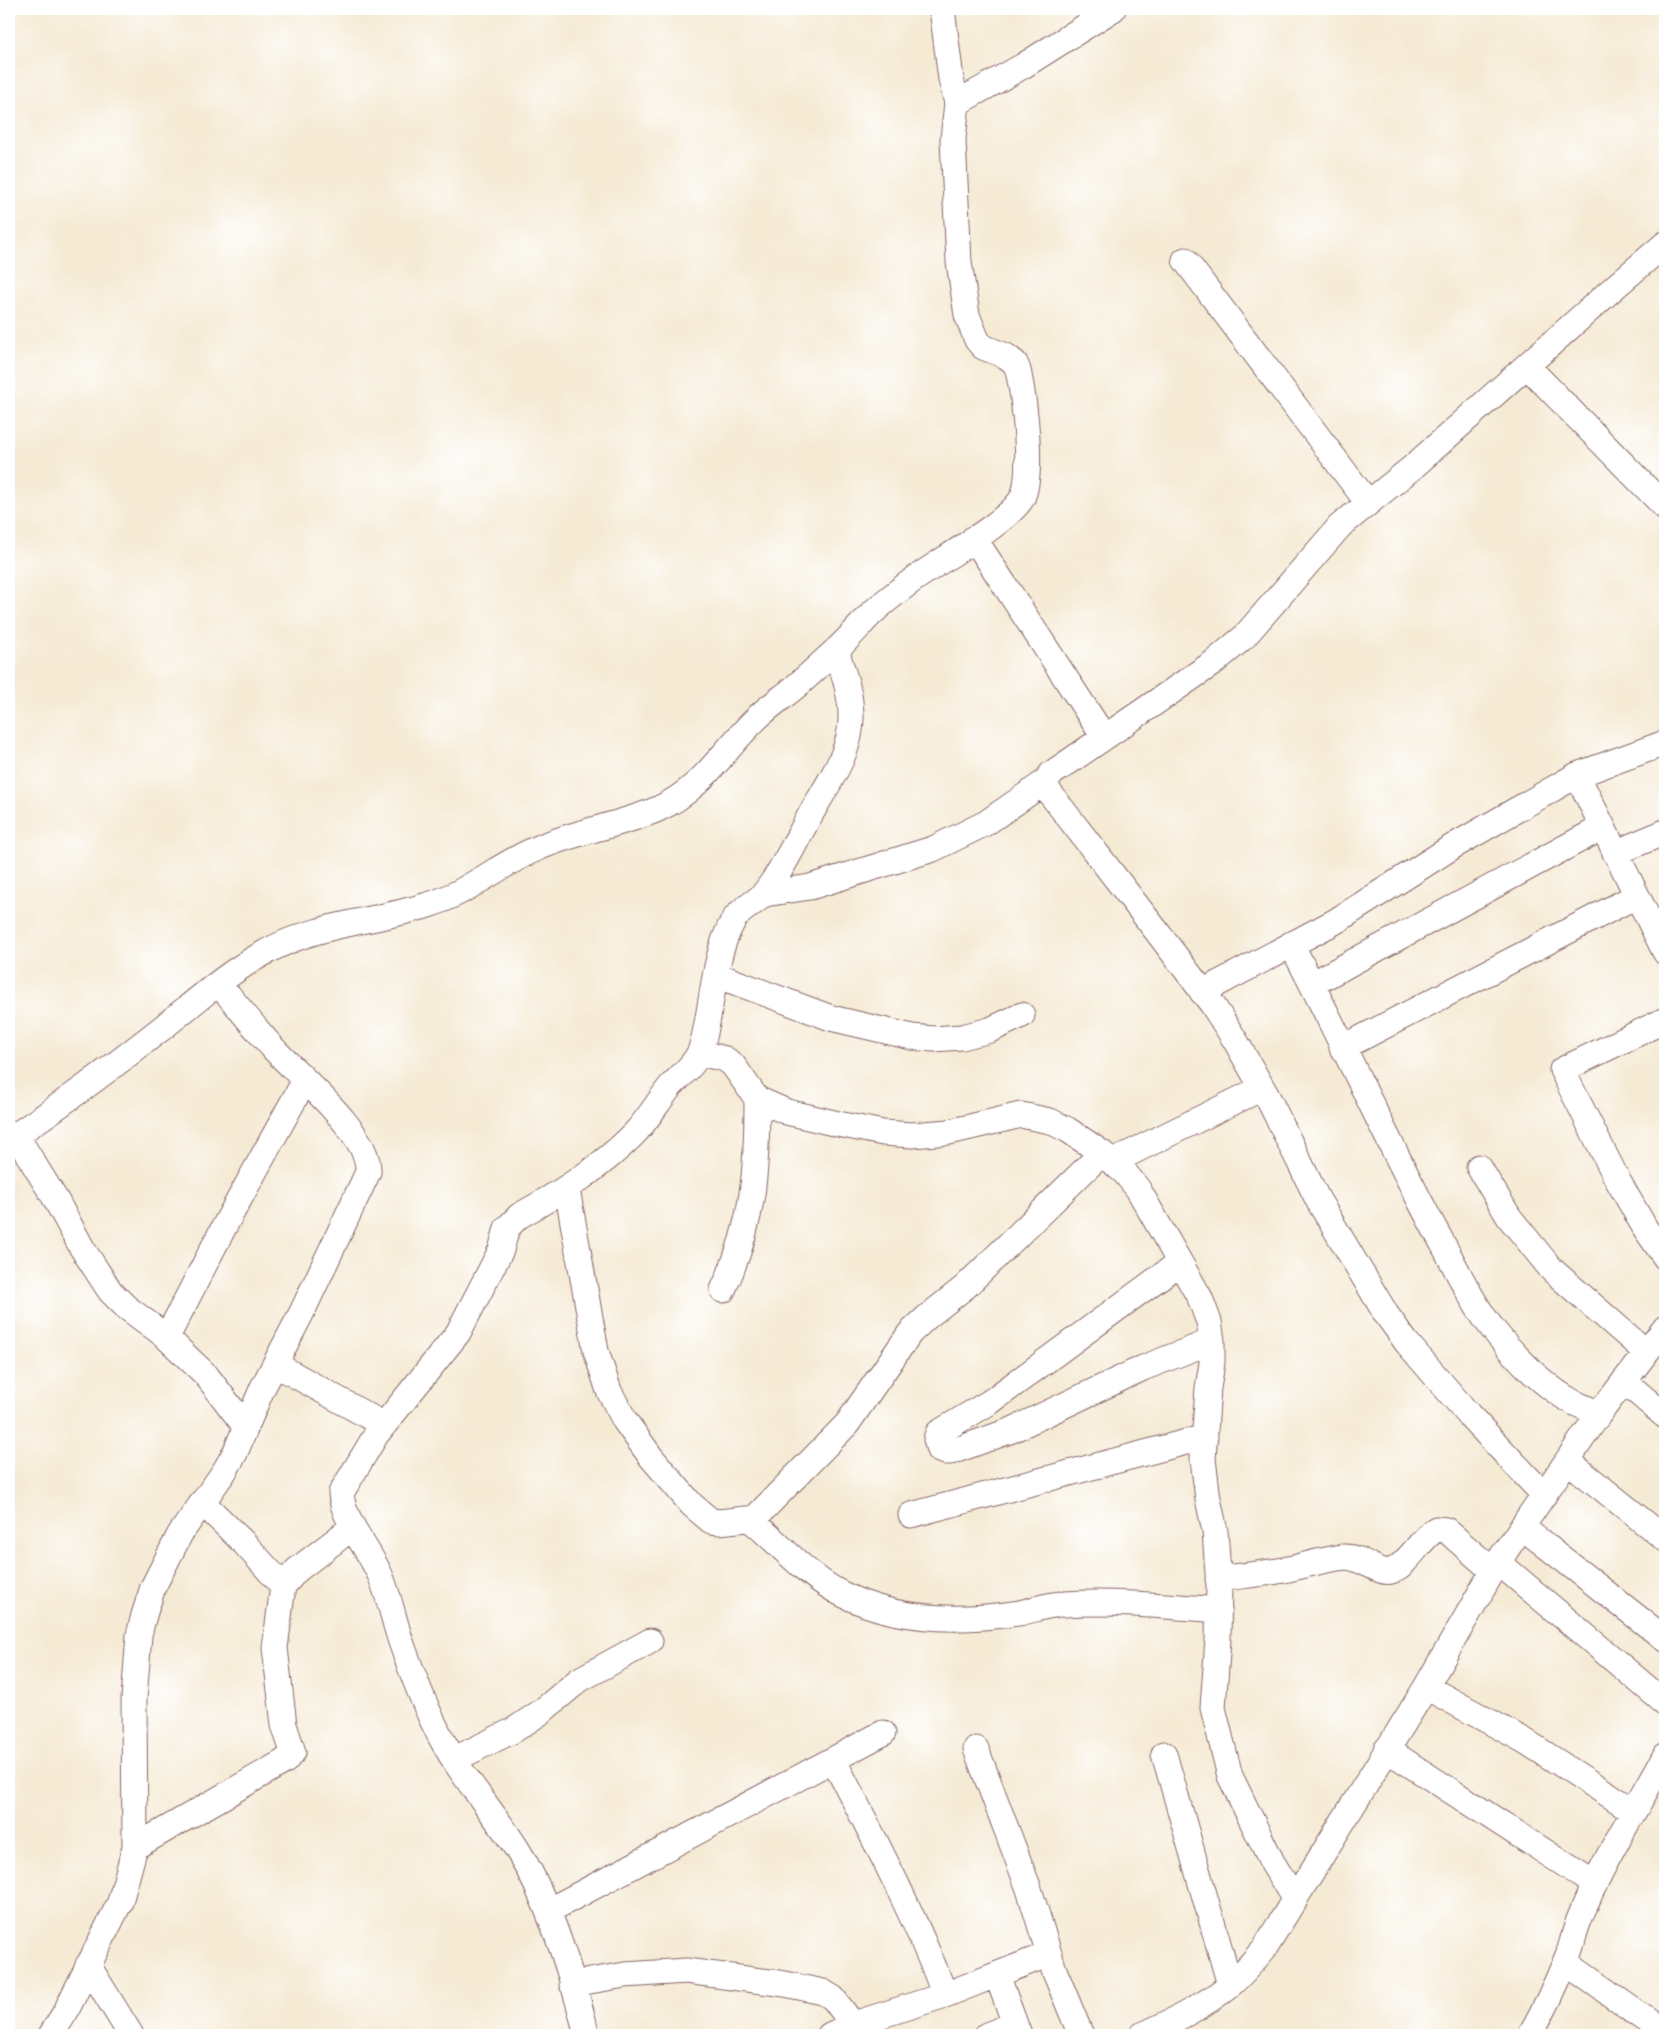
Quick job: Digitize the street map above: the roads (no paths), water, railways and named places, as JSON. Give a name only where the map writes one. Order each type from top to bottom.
[{"type":"street","points":[[245,1426],[206,1375],[167,1337],[126,1307],[110,1291],[82,1248],[56,1200],[12,1137],[76,1094],[241,967],[284,943],[324,928],[400,913],[446,899],[468,889],[542,846],[621,822],[659,808],[672,801],[707,775],[756,718],[836,650],[872,614],[907,584],[993,525],[1020,502],[1028,474],[1018,370],[1015,363],[1006,356],[983,347],[977,340],[967,315],[959,262],[955,191],[953,139],[957,103],[951,79],[942,9]]},
{"type":"street","points":[[957,103],[1023,66],[1113,9]]},
{"type":"street","points":[[765,894],[810,887],[933,849],[986,823],[1045,782],[1051,774],[1213,662],[1244,637],[1324,542],[1340,526],[1413,467],[1665,244]]},
{"type":"street","points":[[1185,260],[1368,504]]},
{"type":"street","points":[[1527,366],[1665,507]]},
{"type":"street","points":[[974,538],[1104,737]]},
{"type":"street","points":[[587,2035],[548,1911],[518,1851],[435,1727],[401,1641],[388,1594],[380,1575],[344,1510],[341,1493],[376,1435],[458,1333],[501,1250],[507,1228],[519,1216],[567,1189],[599,1165],[634,1134],[700,1053],[709,1022],[722,950],[734,919],[765,894],[785,865],[796,840],[838,766],[848,742],[851,716],[848,686],[836,650]]},
{"type":"street","points":[[1202,992],[1336,921],[1452,847],[1577,775],[1665,743]]},
{"type":"street","points":[[1577,775],[1615,853],[1649,905],[1665,952]]},
{"type":"street","points":[[1045,782],[1049,792],[1202,992],[1235,1040],[1262,1088],[1318,1200],[1386,1314],[1469,1415],[1544,1495]]},
{"type":"street","points":[[1312,984],[1603,827]]},
{"type":"street","points":[[1615,853],[1665,832]]},
{"type":"street","points":[[1342,1048],[1649,905]]},
{"type":"street","points":[[1291,944],[1425,1212],[1472,1297],[1494,1331],[1546,1384],[1570,1400],[1599,1414]]},
{"type":"street","points":[[716,975],[831,1018],[912,1037],[933,1039],[962,1037],[990,1030],[1022,1015]]},
{"type":"street","points":[[51,2035],[66,2011],[120,1902],[135,1847],[136,1811],[133,1726],[139,1635],[154,1587],[180,1534],[224,1472],[235,1453],[245,1426],[302,1312],[368,1172],[369,1162],[350,1129],[272,1047],[219,984]]},
{"type":"street","points":[[1665,1020],[1562,1070],[1617,1179],[1645,1228],[1665,1257]]},
{"type":"street","points":[[700,1053],[725,1060],[733,1065],[757,1098],[787,1112],[883,1133],[912,1135],[949,1132],[1022,1116],[1050,1121],[1068,1130],[1107,1157],[1138,1189],[1200,1298],[1210,1322],[1212,1363],[1208,1388],[1203,1459],[1208,1499],[1215,1531],[1218,1579],[1219,1610],[1213,1708],[1230,1776],[1272,1862],[1295,1900]]},
{"type":"street","points":[[167,1337],[225,1225],[305,1080]]},
{"type":"street","points":[[752,1521],[847,1424],[910,1333],[927,1316],[965,1287],[1107,1157],[1262,1088]]},
{"type":"street","points":[[723,1290],[741,1248],[749,1215],[757,1152],[757,1098]]},
{"type":"street","points":[[1479,1167],[1509,1217],[1552,1270],[1646,1352]]},
{"type":"street","points":[[567,1189],[596,1351],[608,1391],[625,1421],[651,1457],[692,1505],[711,1521],[746,1519],[752,1521],[818,1580],[841,1593],[870,1605],[926,1618],[973,1618],[1061,1604],[1087,1603],[1124,1602],[1219,1610]]},
{"type":"street","points":[[1179,1263],[990,1402],[938,1433],[936,1439],[939,1450],[951,1452],[1012,1430],[1143,1368],[1212,1341]]},
{"type":"street","points":[[1142,2035],[1180,2018],[1230,1985],[1264,1949],[1426,1686],[1495,1566],[1599,1414],[1665,1328]]},
{"type":"street","points":[[275,1364],[384,1425]]},
{"type":"street","points":[[1624,1381],[1665,1416]]},
{"type":"street","points":[[911,1515],[1205,1437]]},
{"type":"street","points":[[1568,1461],[1662,1527]]},
{"type":"street","points":[[202,1502],[244,1543],[282,1586]]},
{"type":"street","points":[[135,1847],[285,1761],[292,1754],[282,1713],[275,1648],[282,1586],[297,1570],[354,1527]]},
{"type":"street","points":[[1522,1527],[1665,1639]]},
{"type":"street","points":[[1218,1579],[1284,1570],[1345,1557],[1356,1558],[1382,1571],[1392,1570],[1400,1566],[1430,1533],[1436,1529],[1446,1530],[1495,1566],[1665,1703]]},
{"type":"street","points":[[455,1759],[514,1730],[541,1712],[579,1680],[650,1642]]},
{"type":"street","points":[[1426,1686],[1525,1741],[1634,1811]]},
{"type":"street","points":[[548,1911],[834,1761],[883,1733]]},
{"type":"street","points":[[976,1749],[1029,1889],[1049,1954],[1080,2035]]},
{"type":"street","points":[[1386,1749],[1595,1884]]},
{"type":"street","points":[[1164,1754],[1230,1985]]},
{"type":"street","points":[[1530,2035],[1554,1991],[1580,1916],[1595,1884],[1665,1756]]},
{"type":"street","points":[[834,1761],[896,1880],[946,1995]]},
{"type":"street","points":[[830,2035],[858,2030],[1049,1954]]},
{"type":"street","points":[[1565,1962],[1665,2033]]},
{"type":"street","points":[[88,1965],[131,2035]]},
{"type":"street","points":[[572,1984],[625,1974],[659,1971],[686,1971],[728,1975],[823,1992],[833,1998],[858,2030]]},
{"type":"street","points":[[988,2035],[1017,2029],[997,1974]]}]
